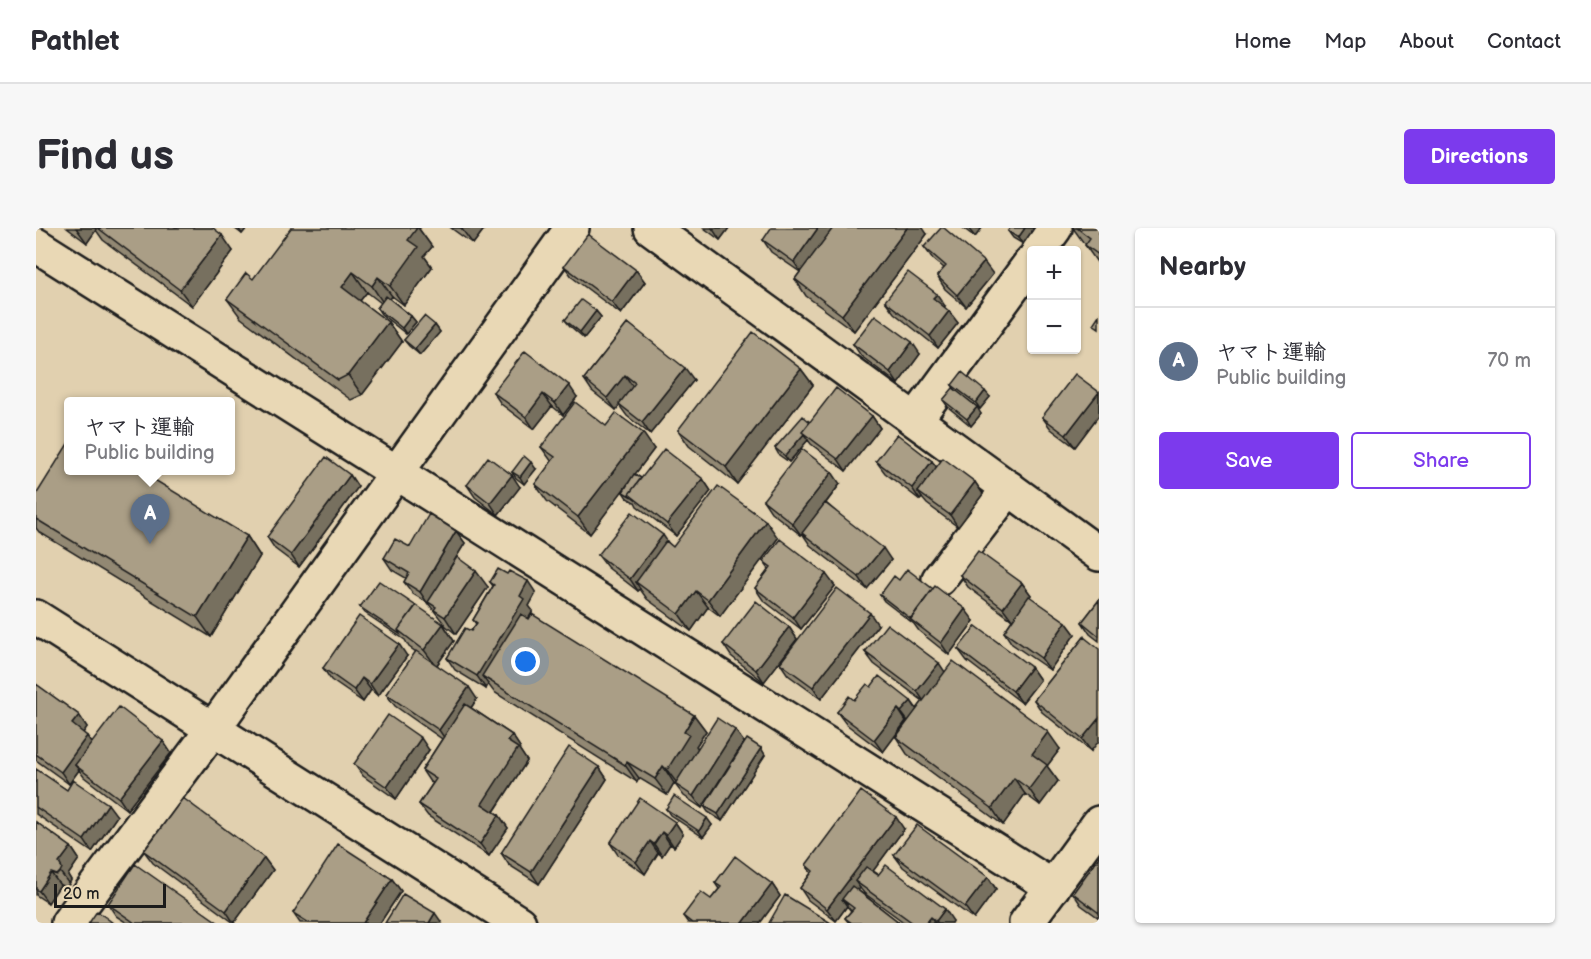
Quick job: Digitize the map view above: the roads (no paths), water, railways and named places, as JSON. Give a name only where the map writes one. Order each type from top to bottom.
[{"type":"street","points":[[68,923],[213,729],[572,228]]},
{"type":"street","points":[[651,228],[1099,554]]},
{"type":"street","points":[[1042,246],[1055,228]]},
{"type":"street","points":[[36,245],[1053,886]]},
{"type":"street","points":[[916,419],[1027,268]]},
{"type":"street","points":[[939,579],[1009,488]]},
{"type":"street","points":[[36,616],[519,923]]},
{"type":"street","points":[[1026,923],[1099,824]]},
{"type":"place","name":"ヤマト運輸","points":[[150,544]]}]
